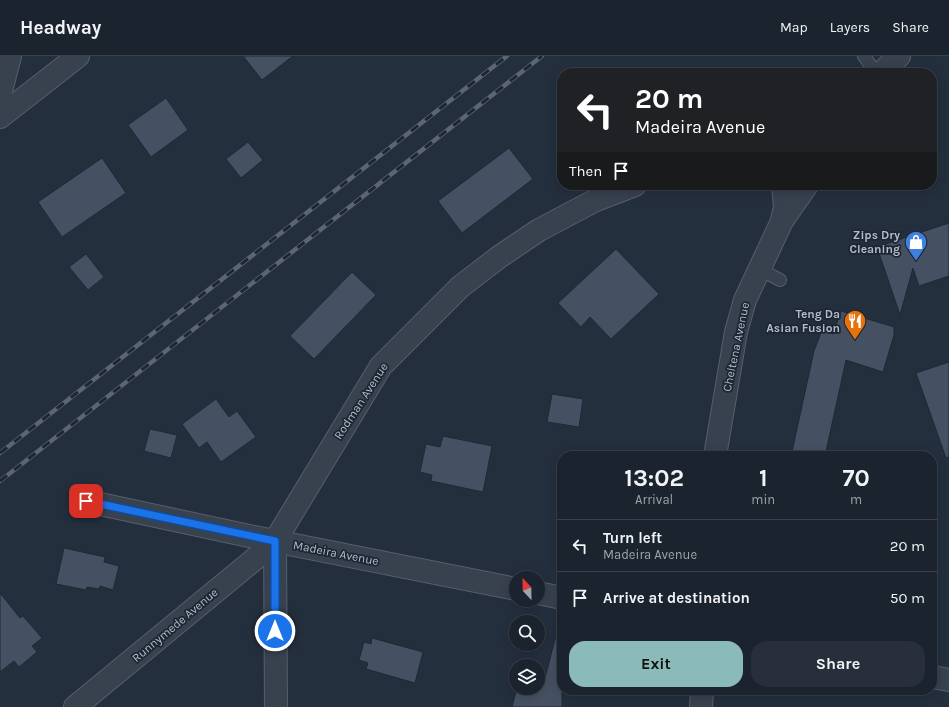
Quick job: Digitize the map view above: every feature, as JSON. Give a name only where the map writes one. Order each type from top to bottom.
[{"type":"street","points":[[0,95],[10,56]]},
{"type":"street","points":[[0,116],[78,56]]},
{"type":"street","points":[[886,68],[899,56]]},
{"type":"street","name":"Rodman Avenue","points":[[275,541],[381,366],[460,287],[499,257],[539,230],[596,200],[622,190]]},
{"type":"street","name":"Cheltena Avenue","points":[[782,221],[785,207],[783,190]]},
{"type":"street","name":"Cheltena Avenue","points":[[715,451],[736,332],[745,300],[782,221],[802,190]]},
{"type":"street","name":"Madeira Avenue","points":[[86,501],[275,541],[509,588]]},
{"type":"street","points":[[275,541],[276,707]]},
{"type":"street","name":"Runnymede Avenue","points":[[75,707],[275,541]]},
{"type":"street","points":[[545,594],[557,597]]},
{"type":"street","points":[[937,678],[949,680]]},
{"type":"street","points":[[701,707],[702,695]]},
{"type":"lane","points":[[864,56],[872,68]]},
{"type":"lane","points":[[759,269],[780,280]]},
{"type":"building","points":[[243,56],[293,56],[262,80]]},
{"type":"building","points":[[166,98],[188,130],[151,157],[128,125]]},
{"type":"building","points":[[248,142],[263,160],[241,178],[226,159]]},
{"type":"building","points":[[509,148],[533,179],[462,233],[438,201]]},
{"type":"building","points":[[102,158],[126,193],[62,237],[38,202]]},
{"type":"building","name":"Zips Dry Cleaning","points":[[949,223],[949,276],[919,286],[913,268],[900,315],[877,247]]},
{"type":"building","points":[[616,249],[659,294],[611,339],[590,317],[581,327],[558,303]]},
{"type":"building","points":[[86,254],[104,277],[88,290],[69,267]]},
{"type":"building","points":[[352,272],[376,295],[314,359],[290,336]]},
{"type":"building","points":[[841,311],[894,327],[894,335],[883,372],[846,360],[826,451],[792,451],[814,351],[822,330],[833,334]]},
{"type":"building","points":[[949,362],[949,457],[946,458],[916,373]]},
{"type":"building","points":[[552,394],[583,399],[579,427],[547,422]]},
{"type":"building","points":[[216,399],[229,417],[237,411],[256,437],[221,462],[207,442],[199,448],[182,424]]},
{"type":"building","points":[[150,429],[177,435],[171,458],[144,451]]},
{"type":"building","points":[[443,436],[492,446],[483,492],[431,481],[432,475],[420,472],[426,444],[440,447]]},
{"type":"building","points":[[64,548],[105,557],[104,562],[119,566],[113,590],[100,586],[99,589],[87,587],[86,590],[56,584]]},
{"type":"building","points":[[0,593],[20,618],[23,616],[42,638],[32,646],[37,652],[19,667],[14,661],[0,672]]},
{"type":"building","points":[[372,638],[423,652],[415,683],[366,669],[368,663],[359,660],[364,642],[371,644]]},
{"type":"building","points":[[555,639],[557,639],[557,695],[562,695],[562,707],[512,707],[515,695],[545,695],[545,678]]},
{"type":"railway","points":[[0,453],[507,56]]},
{"type":"railway","points":[[0,481],[542,56]]},
{"type":"place","name":"Zips Dry Cleaning","points":[[916,262]]},
{"type":"place","name":"Teng Da Asian Fusion","points":[[855,340]]},
{"type":"route","points":[[86,501],[275,541],[275,631]]}]
